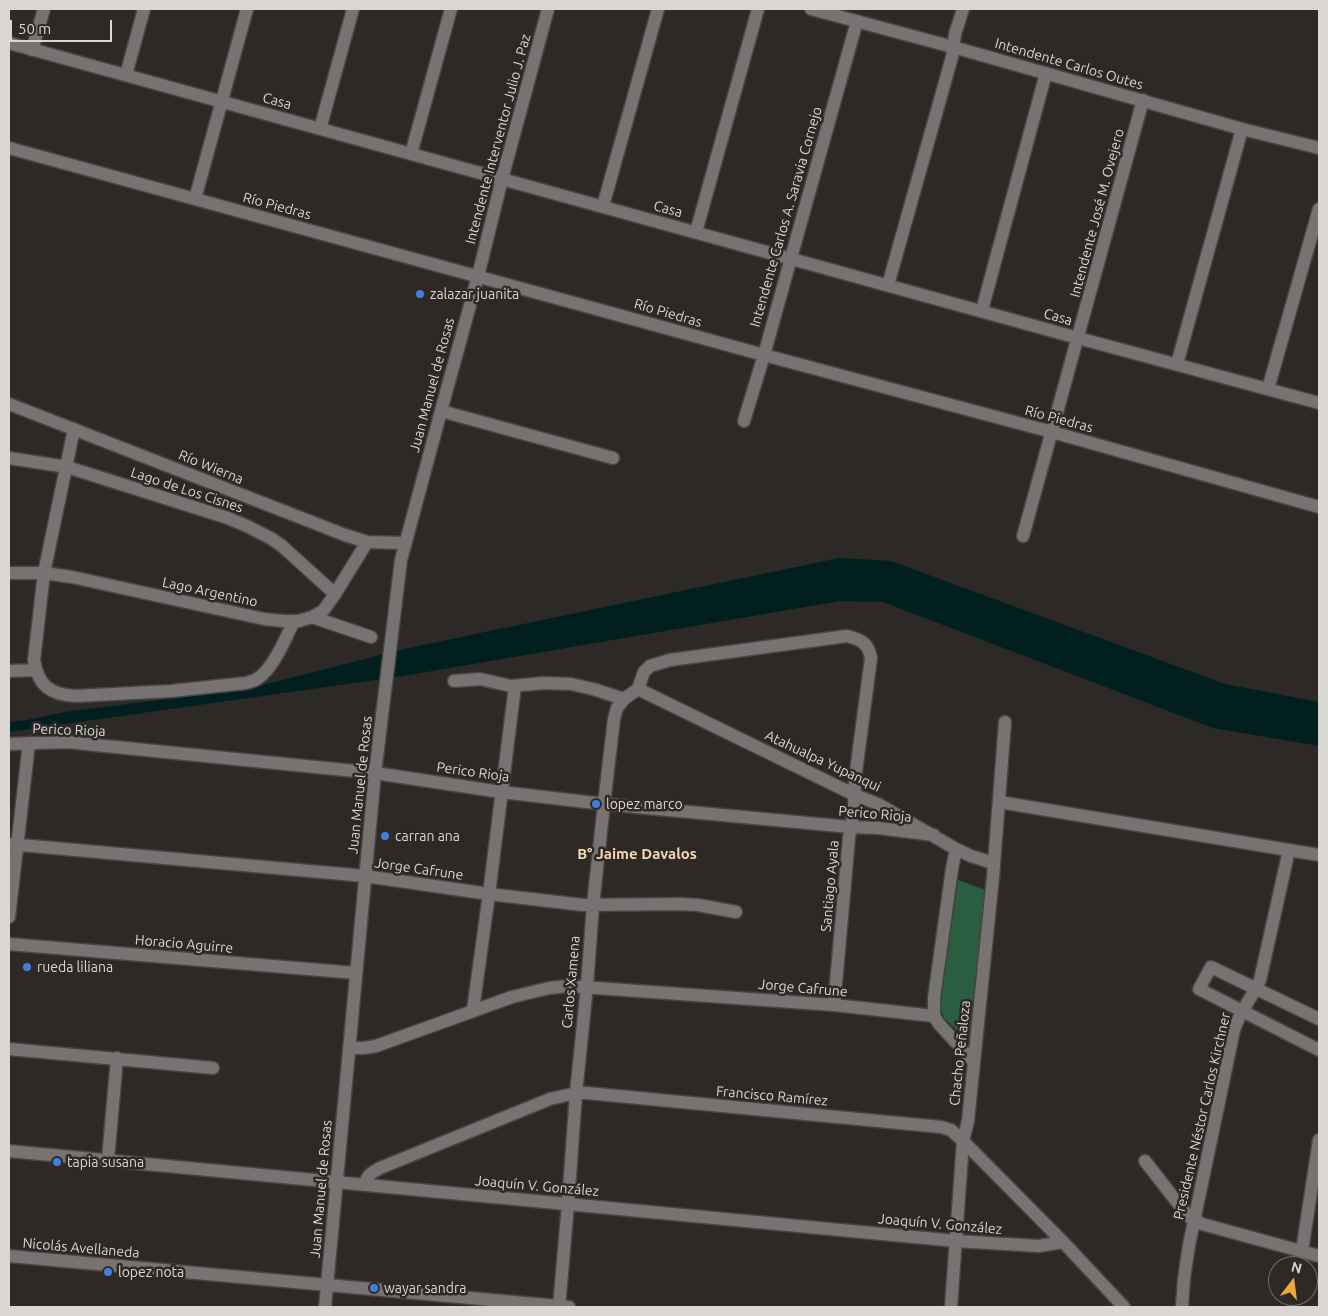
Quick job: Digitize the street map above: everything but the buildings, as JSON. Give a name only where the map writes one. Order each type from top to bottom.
[{"type":"street","points":[[32,50],[44,9]]},
{"type":"street","points":[[126,75],[144,9]]},
{"type":"street","points":[[195,199],[247,9]]},
{"type":"street","points":[[320,128],[353,9]]},
{"type":"street","points":[[411,154],[451,9]]},
{"type":"street","name":"Intendente Interventor Julio J. Paz","points":[[478,276],[502,178],[548,9]]},
{"type":"street","points":[[603,206],[658,9]]},
{"type":"street","points":[[696,232],[758,9]]},
{"type":"street","name":"Intendente Carlos Outes","points":[[811,9],[1319,148]]},
{"type":"street","points":[[888,285],[952,57],[955,34],[963,9]]},
{"type":"street","name":"Intendente Carlos A. Saravia Cornejo","points":[[744,421],[857,21]]},
{"type":"street","name":"Casa","points":[[9,43],[1319,403]]},
{"type":"street","points":[[982,310],[1046,73]]},
{"type":"street","name":"Intendente José M. Ovejero","points":[[1023,536],[1143,100]]},
{"type":"street","points":[[1177,364],[1242,128]]},
{"type":"street","name":"Río Piedras","points":[[9,148],[1052,432],[1319,507]]},
{"type":"street","points":[[1268,389],[1319,209]]},
{"type":"street","name":"Juan Manuel de Rosas","points":[[325,1307],[375,773],[400,566],[478,276]]},
{"type":"street","name":"Río Wierna","points":[[9,404],[322,527],[367,542],[405,543]]},
{"type":"street","points":[[441,410],[613,458]]},
{"type":"street","points":[[74,429],[44,573],[34,660],[36,670],[50,690],[62,695],[76,696],[171,691],[246,683],[266,672],[294,621]]},
{"type":"street","name":"Lago de Los Cisnes","points":[[9,458],[66,467],[203,509],[250,527],[282,546],[335,594]]},
{"type":"street","name":"Lago Argentino","points":[[9,573],[44,573],[72,577],[264,619],[299,621],[323,611],[367,542]]},
{"type":"street","points":[[312,617],[371,637]]},
{"type":"street","name":"Santiago Ayala","points":[[638,689],[644,672],[650,666],[670,660],[847,636],[858,639],[865,644],[871,658],[855,779],[854,808],[850,827],[834,1005]]},
{"type":"street","points":[[9,671],[36,670]]},
{"type":"street","points":[[454,681],[480,679],[515,686],[544,683],[571,684],[624,699]]},
{"type":"street","points":[[473,1010],[515,686]]},
{"type":"street","name":"Atahualpa Yupanqui","points":[[638,689],[855,795],[878,804],[956,849],[993,863]]},
{"type":"street","name":"Carlos Xamena","points":[[562,1307],[576,1093],[593,905],[614,719],[617,708],[624,699],[638,689]]},
{"type":"street","name":"Chacho Peñaloza","points":[[951,1307],[963,1141],[968,1121],[993,877],[1004,722]]},
{"type":"street","points":[[9,917],[13,845],[29,743]]},
{"type":"street","name":"Perico Rioja","points":[[9,744],[77,743],[375,773],[501,792],[604,804],[878,828],[934,835]]},
{"type":"street","points":[[999,802],[1319,855]]},
{"type":"street","name":"Jorge Cafrune","points":[[13,845],[366,876],[489,894],[593,905],[679,904],[698,905],[736,912]]},
{"type":"street","points":[[956,849],[934,998],[934,1016],[974,1062]]},
{"type":"street","name":"Presidente Néstor Carlos Kirchner","points":[[1182,1307],[1186,1260],[1193,1220],[1234,1030],[1241,1011],[1256,989],[1262,973],[1289,850]]},
{"type":"street","name":"Horacio Aguirre","points":[[9,944],[356,973]]},
{"type":"street","points":[[1319,1019],[1211,967],[1199,990],[1319,1050]]},
{"type":"street","name":"Jorge Cafrune","points":[[349,1048],[376,1046],[512,996],[568,986],[834,1005],[934,1016]]},
{"type":"street","points":[[9,1049],[213,1068]]},
{"type":"street","points":[[108,1160],[117,1058]]},
{"type":"street","name":"Francisco Ramírez","points":[[365,1185],[367,1177],[380,1168],[550,1099],[576,1093],[941,1127],[951,1130],[963,1141],[1124,1307]]},
{"type":"street","points":[[1302,1251],[1319,1140]]},
{"type":"street","name":"Joaquín V. González","points":[[9,1151],[956,1241],[1039,1246],[1063,1242]]},
{"type":"street","points":[[1145,1162],[1193,1220],[1319,1256]]},
{"type":"street","name":"Nicolás Avellaneda","points":[[9,1256],[562,1307]]},
{"type":"green space","points":[[958,880],[985,890],[970,1036],[966,1039],[944,1018],[940,1007]]},
{"type":"water","points":[[839,558],[891,561],[1225,684],[1319,702],[1319,746],[1213,728],[883,602],[840,601],[403,676],[9,732],[9,722],[65,712],[247,689],[404,649]]},
{"type":"place","name":"zalazar juanita","points":[[420,294]]},
{"type":"place","name":"lopez marco","points":[[596,804]]},
{"type":"place","name":"carran ana","points":[[385,836]]},
{"type":"place","name":"rueda liliana","points":[[27,967]]},
{"type":"place","name":"tapia susana","points":[[57,1162]]},
{"type":"place","name":"lopez nota","points":[[108,1272]]},
{"type":"place","name":"wayar sandra","points":[[374,1288]]},
{"type":"district","name":"B° Jaime Davalos","points":[[637,854]]}]
